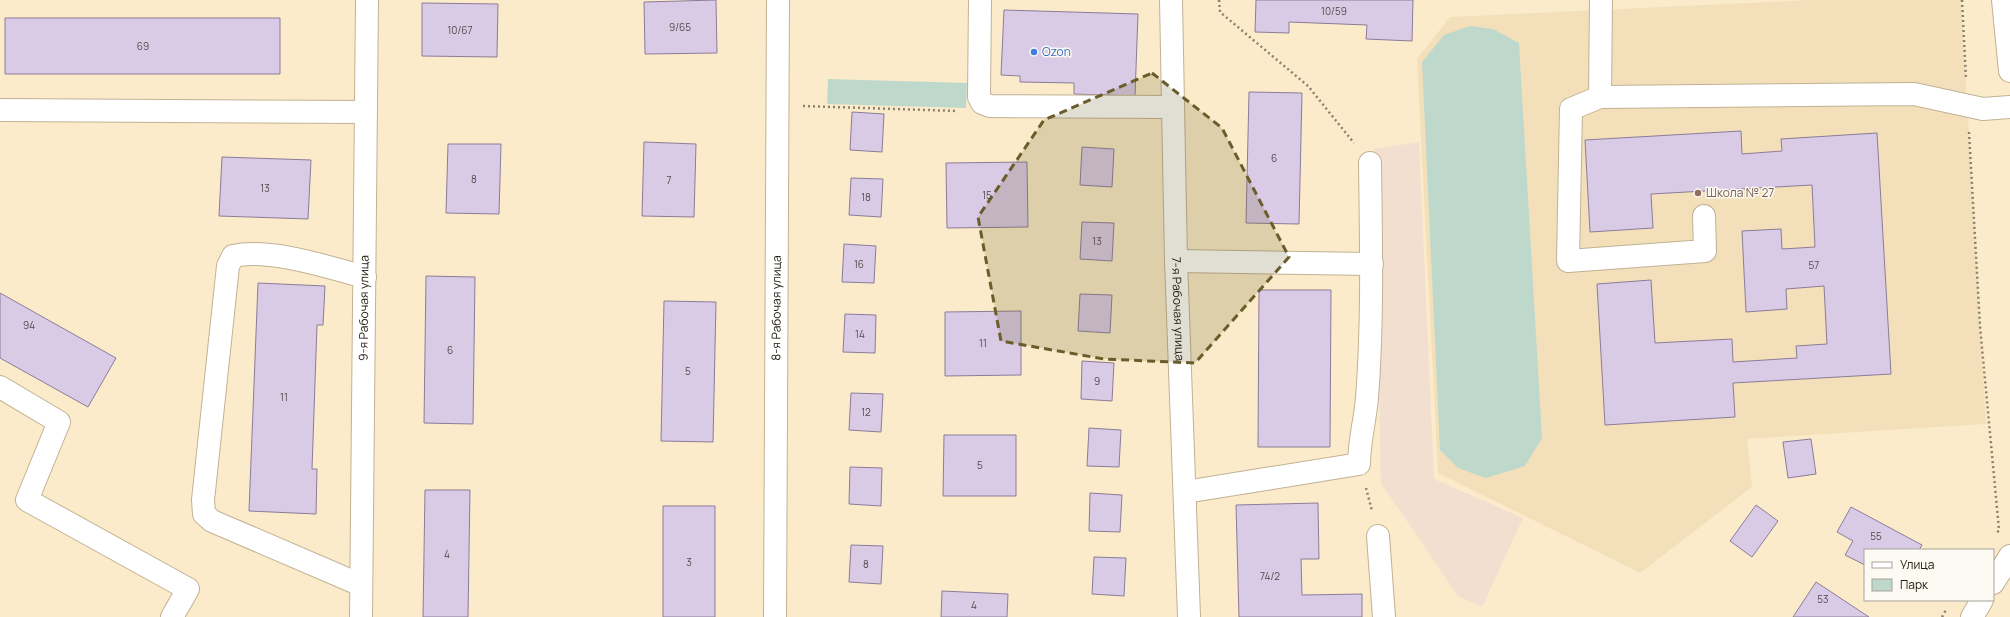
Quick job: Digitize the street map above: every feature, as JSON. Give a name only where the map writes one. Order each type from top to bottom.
[{"type":"street","name":"9-я Рабочая улица","points":[[361,617],[367,0]]},
{"type":"street","name":"8-я Рабочая улица","points":[[775,617],[778,0]]},
{"type":"street","points":[[980,0],[979,97],[982,103],[990,106],[1174,107]]},
{"type":"street","name":"7-я Рабочая улица","points":[[1171,0],[1176,261],[1189,617]]},
{"type":"street","points":[[1600,97],[1601,0]]},
{"type":"street","points":[[2003,0],[2010,71]]},
{"type":"street","points":[[1704,216],[1705,251],[1568,261],[1571,109],[1600,97],[1914,94],[1983,109],[2010,107]]},
{"type":"street","points":[[0,110],[366,112]]},
{"type":"street","points":[[1185,492],[1359,464],[1359,445],[1367,399],[1372,264],[1370,164]]},
{"type":"street","points":[[361,585],[212,521],[204,514],[202,500],[228,266],[233,256],[246,253],[291,258],[365,277]]},
{"type":"street","points":[[1176,261],[1372,264]]},
{"type":"street","points":[[0,387],[59,422],[27,500],[188,589],[172,617]]},
{"type":"street","points":[[1378,536],[1384,617]]},
{"type":"street","points":[[1994,581],[2010,556]]},
{"type":"street","points":[[1972,617],[1981,601]]},
{"type":"path","points":[[1219,0],[1220,12],[1308,86],[1370,164]]},
{"type":"path","points":[[1962,0],[1980,326],[1999,530],[1996,535]]},
{"type":"path","points":[[801,106],[962,112],[982,103]]},
{"type":"path","points":[[1359,464],[1378,536]]},
{"type":"highlighted area","points":[[1152,73],[1222,128],[1289,257],[1195,363],[1104,359],[1001,341],[978,217],[1044,120]]},
{"type":"shaded area","name":"Школа № 27","points":[[1810,0],[1961,0],[1986,424],[1747,439],[1752,487],[1640,573],[1438,473],[1417,59],[1450,17]]},
{"type":"shaded area","points":[[1419,142],[1434,479],[1523,518],[1482,607],[1458,596],[1381,483],[1374,149]]},
{"type":"green space","points":[[1470,26],[1493,29],[1519,43],[1542,438],[1525,466],[1486,478],[1458,468],[1440,450],[1422,62],[1444,35]]},
{"type":"green space","points":[[828,79],[967,83],[966,108],[827,104]]},
{"type":"building","points":[[716,0],[717,53],[645,54],[644,2]]},
{"type":"building","points":[[1256,0],[1413,0],[1412,41],[1366,39],[1367,25],[1289,22],[1289,33],[1255,32]]},
{"type":"building","points":[[422,3],[498,4],[497,57],[422,56]]},
{"type":"building","points":[[1004,10],[1138,14],[1135,96],[1074,94],[1074,83],[1020,82],[1020,76],[1001,75]]},
{"type":"building","points":[[5,18],[280,18],[280,74],[5,74]]},
{"type":"building","points":[[1249,92],[1302,93],[1299,224],[1246,223]]},
{"type":"building","points":[[852,112],[884,114],[882,152],[850,150]]},
{"type":"building","points":[[1741,131],[1742,154],[1782,151],[1781,139],[1877,133],[1891,374],[1733,383],[1735,417],[1605,425],[1597,284],[1651,280],[1655,343],[1732,339],[1733,362],[1797,358],[1796,346],[1827,344],[1824,286],[1786,289],[1787,309],[1746,312],[1742,231],[1781,229],[1782,249],[1815,247],[1812,185],[1651,194],[1653,228],[1590,232],[1585,140]]},
{"type":"building","points":[[644,142],[696,144],[694,217],[642,216]]},
{"type":"building","points":[[448,144],[501,144],[499,214],[446,213]]},
{"type":"building","points":[[1082,147],[1114,149],[1112,187],[1080,185]]},
{"type":"building","points":[[222,157],[311,160],[308,219],[219,216]]},
{"type":"building","points":[[1027,162],[1028,227],[947,228],[946,163]]},
{"type":"building","points":[[851,178],[883,179],[881,217],[849,215]]},
{"type":"building","points":[[1082,222],[1114,223],[1112,261],[1080,259]]},
{"type":"building","points":[[844,244],[876,246],[874,283],[842,282]]},
{"type":"building","points":[[426,276],[475,277],[473,424],[424,423]]},
{"type":"building","points":[[258,283],[325,286],[323,325],[317,325],[312,469],[317,469],[316,514],[249,511]]},
{"type":"building","points":[[1259,290],[1331,290],[1330,447],[1258,447]]},
{"type":"building","points":[[0,293],[116,358],[88,407],[0,358]]},
{"type":"building","points":[[1080,294],[1112,295],[1110,333],[1078,331]]},
{"type":"building","points":[[664,301],[716,302],[713,442],[661,441]]},
{"type":"building","points":[[1021,311],[1021,375],[945,376],[945,312]]},
{"type":"building","points":[[845,314],[876,315],[875,353],[843,352]]},
{"type":"building","points":[[1082,361],[1114,363],[1112,401],[1081,399]]},
{"type":"building","points":[[851,393],[883,394],[881,432],[849,430]]},
{"type":"building","points":[[1089,428],[1121,430],[1119,467],[1087,466]]},
{"type":"building","points":[[944,435],[1016,435],[1016,496],[943,496]]},
{"type":"building","points":[[1811,439],[1816,474],[1788,478],[1783,442]]},
{"type":"building","points":[[850,467],[882,468],[881,506],[849,504]]},
{"type":"building","points":[[425,490],[470,490],[468,617],[423,617]]},
{"type":"building","points":[[1090,493],[1122,495],[1120,532],[1089,531]]},
{"type":"building","points":[[1318,503],[1319,559],[1301,559],[1302,595],[1362,594],[1362,617],[1239,617],[1236,505]]},
{"type":"building","points":[[1756,505],[1778,521],[1752,557],[1730,541]]},
{"type":"building","points":[[663,506],[715,506],[715,617],[663,617]]},
{"type":"building","points":[[1851,507],[1922,545],[1920,549],[1864,549],[1864,564],[1845,555],[1853,541],[1837,532]]},
{"type":"building","points":[[851,545],[883,546],[881,584],[849,582]]},
{"type":"building","points":[[1094,557],[1126,558],[1124,596],[1092,594]]},
{"type":"building","points":[[1816,582],[1869,617],[1793,617]]},
{"type":"building","points":[[942,591],[1008,594],[1007,617],[941,617]]},
{"type":"place","name":"Ozon","points":[[1034,52]]},
{"type":"place","name":"Школа № 27","points":[[1698,193]]}]
